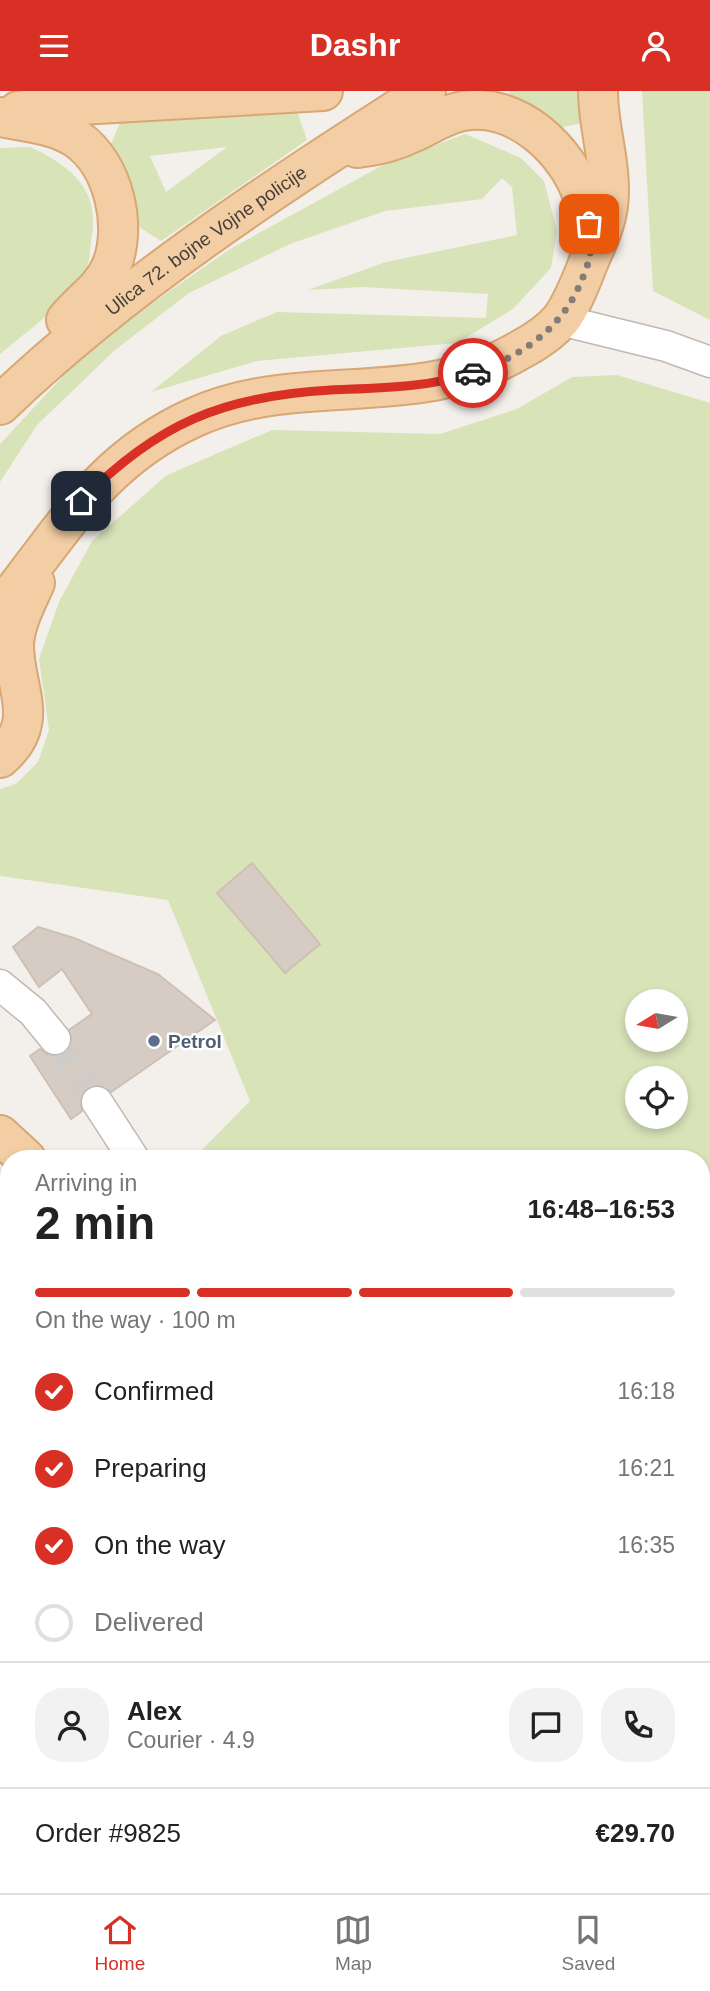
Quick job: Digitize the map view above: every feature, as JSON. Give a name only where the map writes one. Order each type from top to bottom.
[{"type":"main road","points":[[0,116],[45,107],[323,91]]},
{"type":"main road","name":"Ulica 72. bojne Vojne policije","points":[[0,405],[39,367],[178,258],[334,150],[426,91]]},
{"type":"main road","points":[[0,609],[81,501],[116,466],[163,433],[194,417],[235,403],[279,394],[414,387],[460,377],[496,365],[540,339],[561,320],[577,292],[603,225],[609,179],[598,111],[598,91]]},
{"type":"main road","points":[[334,150],[392,141],[461,111],[485,109],[518,120],[546,140],[570,169],[583,198],[589,224],[590,258]]},
{"type":"main road","points":[[0,116],[53,127],[78,140],[98,162],[107,179],[117,216],[116,245],[111,266],[96,292],[73,311],[53,336],[39,367]]},
{"type":"main road","points":[[0,758],[16,740],[23,721],[24,701],[9,668],[17,623],[50,545]]},
{"type":"main road","points":[[0,1135],[16,1150]]},
{"type":"street","points":[[561,320],[666,346],[710,362]]},
{"type":"street","points":[[0,985],[33,1012],[55,1039]]},
{"type":"street","points":[[97,1102],[128,1150]]},
{"type":"green space","points":[[509,91],[586,91],[588,122],[558,128],[512,101]]},
{"type":"green space","points":[[642,91],[710,91],[710,320],[653,291]]},
{"type":"green space","points":[[297,111],[307,140],[161,241],[136,225],[108,151],[120,123]],"holes":[[[227,147],[166,192],[150,156]]]},
{"type":"green space","points":[[465,134],[521,158],[544,181],[557,231],[551,268],[513,309],[457,343],[257,361],[151,392],[221,336],[277,312],[486,318],[488,294],[363,287],[308,290],[386,262],[517,235],[512,187],[502,178],[482,199],[385,211],[290,244],[189,293],[115,350],[37,425],[0,482],[0,444],[92,345],[230,249],[383,165]]},
{"type":"green space","points":[[31,147],[60,163],[87,194],[93,223],[89,257],[81,278],[61,302],[0,354],[0,148]]},
{"type":"green space","points":[[617,375],[710,403],[710,1150],[202,1150],[250,1101],[168,900],[0,876],[0,789],[16,784],[38,762],[49,730],[39,659],[59,602],[92,541],[167,475],[272,430],[440,434],[517,409],[572,377]]},
{"type":"building","points":[[252,863],[320,944],[285,973],[217,893]]},
{"type":"building","points":[[38,927],[74,938],[158,974],[215,1020],[111,1092],[97,1085],[87,1088],[80,1102],[82,1111],[71,1119],[30,1056],[40,1049],[49,1056],[65,1053],[72,1045],[69,1030],[92,1014],[62,969],[39,987],[13,947]]},
{"type":"tunnel","points":[[55,1039],[97,1102]]},
{"type":"way so far","points":[[473,373],[496,365],[540,339],[561,320],[577,292],[590,258],[589,224]]},
{"type":"place","name":"Petrol","points":[[154,1041]]},
{"type":"route","points":[[81,501],[116,466],[163,433],[194,417],[235,403],[279,394],[414,387],[473,373]]}]
